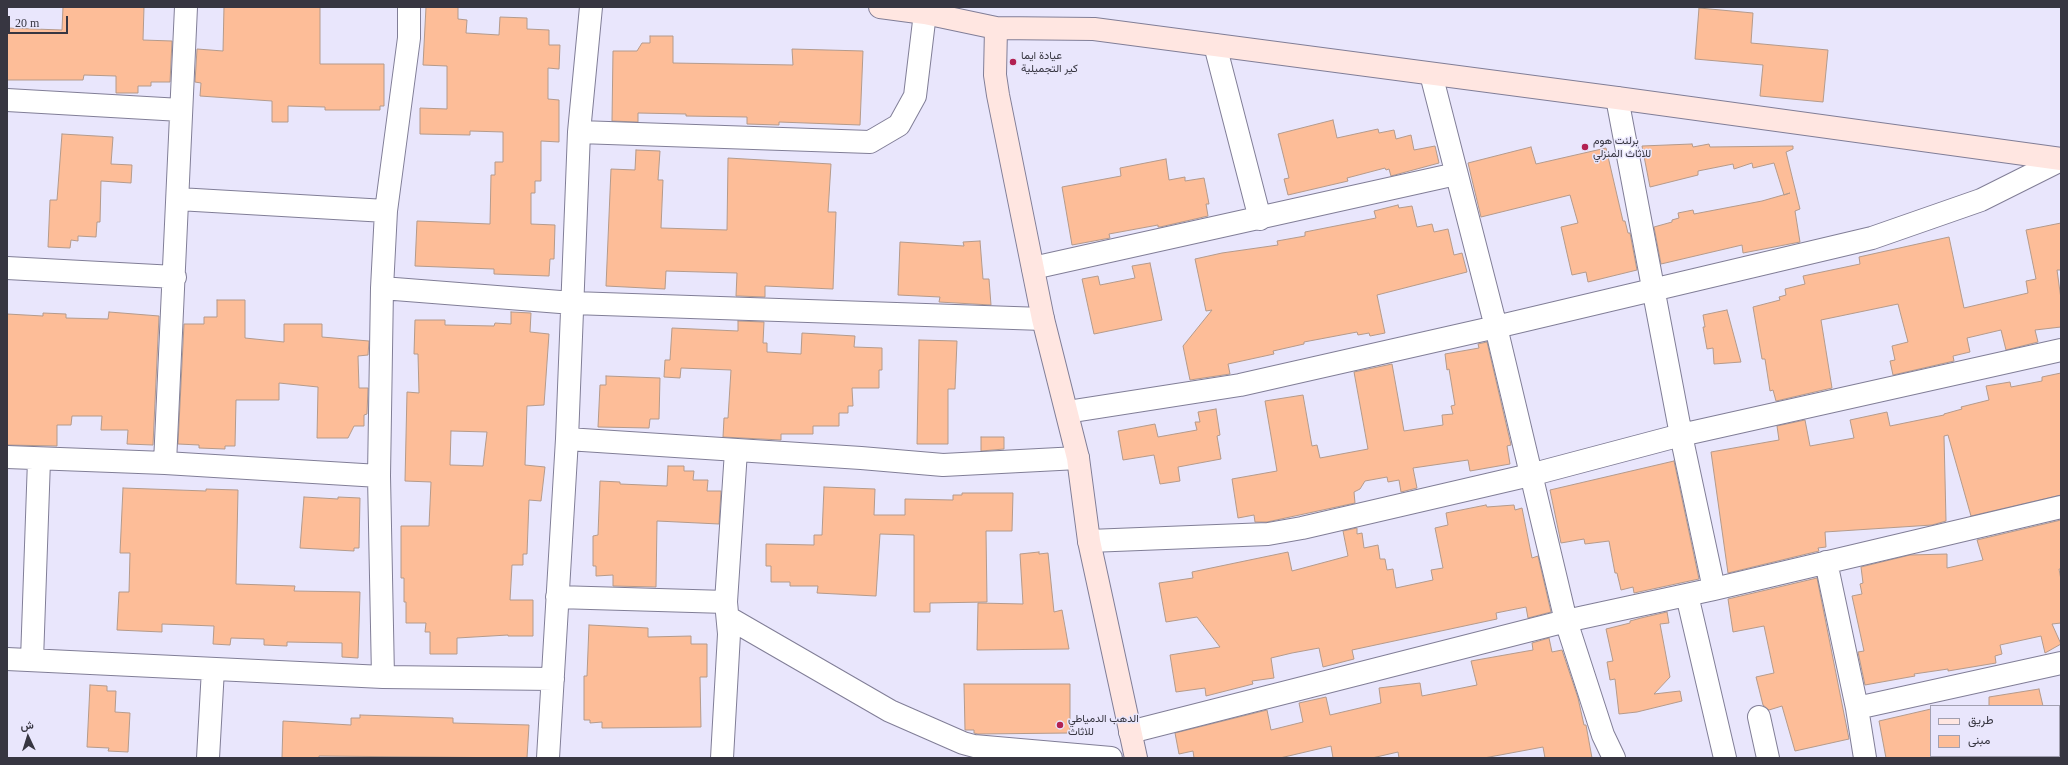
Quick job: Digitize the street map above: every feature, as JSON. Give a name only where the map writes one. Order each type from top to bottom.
[{"type":"street","points":[[165,464],[175,277],[186,7]]},
{"type":"street","points":[[383,677],[379,476],[382,288],[386,211],[409,38],[409,7]]},
{"type":"street","points":[[548,758],[567,439],[579,132],[591,7]]},
{"type":"street","points":[[880,7],[925,13],[996,28],[1094,29],[1617,98],[2061,159]]},
{"type":"street","points":[[579,132],[870,142],[899,125],[915,96],[925,13]]},
{"type":"street","points":[[996,28],[995,75],[998,95],[1043,319],[1078,458],[1089,541],[1136,758]]},
{"type":"street","points":[[1215,45],[1260,219]]},
{"type":"street","points":[[1431,74],[1496,327],[1530,475],[1566,621],[1603,735],[1614,758]]},
{"type":"street","points":[[1617,98],[1681,435],[1714,589]]},
{"type":"street","points":[[7,100],[181,110]]},
{"type":"street","points":[[1067,412],[1240,385],[1654,291],[1872,238],[1981,200],[2061,159]]},
{"type":"street","points":[[1033,268],[1260,219],[1456,174]]},
{"type":"street","points":[[178,199],[386,211]]},
{"type":"street","points":[[7,268],[175,277]]},
{"type":"street","points":[[382,288],[573,303],[1043,319]]},
{"type":"street","points":[[1089,541],[1268,534],[1530,475],[1681,435],[2061,350]]},
{"type":"street","points":[[567,439],[862,458],[944,465],[1078,458]]},
{"type":"street","points":[[722,758],[736,450]]},
{"type":"street","points":[[7,457],[39,460],[165,464],[379,476]]},
{"type":"street","points":[[32,660],[39,460]]},
{"type":"street","points":[[1130,732],[1566,621],[1714,589],[2061,507]]},
{"type":"street","points":[[1826,562],[1857,708],[1865,758]]},
{"type":"street","points":[[1687,595],[1725,758]]},
{"type":"street","points":[[557,597],[728,610],[890,711],[962,743],[974,746],[1111,758]]},
{"type":"street","points":[[7,658],[383,677],[553,679]]},
{"type":"street","points":[[1857,708],[2061,663]]},
{"type":"street","points":[[208,758],[213,669]]},
{"type":"street","points":[[1759,717],[1768,758]]},
{"type":"building","points":[[63,7],[144,7],[143,40],[172,41],[170,82],[151,82],[151,86],[138,86],[138,93],[116,93],[116,76],[84,75],[83,80],[7,80],[7,28],[62,30]]},
{"type":"building","points":[[224,7],[320,7],[320,64],[384,64],[384,106],[380,106],[380,110],[325,110],[325,107],[288,106],[288,122],[272,122],[272,101],[200,96],[201,83],[195,82],[197,49],[223,51]]},
{"type":"building","points":[[426,7],[458,7],[458,19],[467,20],[466,33],[499,35],[500,17],[527,18],[527,29],[549,30],[549,45],[560,45],[559,69],[548,68],[548,99],[559,100],[559,142],[541,141],[541,181],[535,181],[535,193],[531,193],[531,224],[555,225],[554,259],[550,259],[549,276],[494,274],[494,269],[415,266],[417,221],[490,224],[491,175],[495,175],[495,162],[503,162],[503,132],[470,131],[470,135],[420,134],[420,108],[447,109],[447,66],[423,65]]},
{"type":"building","points":[[1699,8],[1753,13],[1751,43],[1828,50],[1823,102],[1760,96],[1763,65],[1695,59]]},
{"type":"building","points":[[650,36],[673,36],[673,63],[793,65],[792,49],[863,51],[860,125],[779,122],[779,125],[747,124],[747,117],[686,116],[686,114],[638,113],[638,122],[612,121],[613,51],[637,51],[642,43],[650,43]]},
{"type":"building","points":[[1333,120],[1337,138],[1378,129],[1379,133],[1394,130],[1396,139],[1411,135],[1414,150],[1435,146],[1439,163],[1391,176],[1389,169],[1386,170],[1385,168],[1347,178],[1348,181],[1288,195],[1284,179],[1289,178],[1278,134]]},
{"type":"building","points":[[62,134],[113,137],[111,164],[132,165],[131,183],[101,181],[100,222],[97,222],[96,237],[78,236],[78,241],[71,240],[70,248],[48,247],[50,200],[57,200]]},
{"type":"building","points":[[1692,144],[1693,147],[1709,144],[1710,147],[1793,146],[1793,149],[1786,152],[1800,209],[1795,211],[1800,242],[1743,253],[1742,245],[1661,264],[1654,227],[1672,222],[1672,220],[1679,218],[1678,213],[1693,210],[1694,214],[1762,201],[1784,195],[1774,163],[1753,168],[1752,163],[1734,169],[1733,164],[1698,171],[1698,175],[1650,187],[1642,146]]},
{"type":"building","points":[[1531,147],[1536,164],[1606,148],[1623,221],[1625,221],[1628,233],[1630,233],[1637,270],[1588,282],[1586,272],[1572,275],[1561,227],[1578,223],[1570,195],[1481,217],[1468,163]]},
{"type":"building","points":[[636,150],[660,151],[658,180],[663,180],[661,228],[727,230],[728,158],[831,164],[828,212],[836,212],[833,289],[765,286],[765,297],[736,296],[737,273],[666,271],[665,289],[606,286],[611,169],[635,170]]},
{"type":"building","points":[[1166,159],[1169,180],[1185,177],[1185,181],[1204,178],[1209,204],[1206,204],[1208,216],[1160,227],[1158,227],[1158,225],[1109,234],[1110,238],[1072,245],[1062,187],[1121,176],[1120,168]]},
{"type":"building","points":[[1398,205],[1399,208],[1412,206],[1417,227],[1432,224],[1434,232],[1448,229],[1454,255],[1462,253],[1467,272],[1377,295],[1385,333],[1370,336],[1369,333],[1358,335],[1357,332],[1304,342],[1304,344],[1273,351],[1274,354],[1228,364],[1230,374],[1190,380],[1183,346],[1212,310],[1206,311],[1195,259],[1222,253],[1278,245],[1277,241],[1305,236],[1305,232],[1376,218],[1374,211]]},
{"type":"building","points":[[2061,223],[2061,270],[2057,270],[2061,299],[2061,327],[2035,330],[2038,342],[2006,350],[2001,330],[1967,338],[1970,352],[1953,356],[1954,361],[1893,375],[1890,361],[1895,360],[1892,346],[1908,342],[1898,304],[1821,320],[1832,388],[1776,401],[1773,390],[1770,391],[1765,359],[1762,359],[1753,307],[1780,300],[1779,297],[1786,295],[1785,289],[1805,284],[1803,276],[1860,264],[1859,257],[1949,237],[1964,308],[2028,293],[2026,281],[2036,279],[2026,230]]},
{"type":"building","points":[[980,241],[983,279],[989,279],[991,305],[939,302],[940,297],[898,295],[900,242],[964,246],[963,242]]},
{"type":"building","points":[[1150,263],[1162,320],[1094,334],[1082,279],[1098,276],[1100,285],[1135,278],[1132,266]]},
{"type":"building","points":[[217,300],[245,300],[245,338],[284,342],[284,324],[322,324],[322,337],[369,341],[368,355],[358,356],[359,388],[368,388],[367,414],[364,415],[364,426],[354,426],[348,438],[317,438],[318,387],[279,383],[279,400],[236,400],[235,446],[225,446],[225,449],[199,448],[199,445],[178,444],[184,324],[204,324],[204,317],[217,317]]},
{"type":"building","points":[[1727,310],[1741,362],[1714,364],[1713,348],[1707,349],[1703,327],[1705,327],[1703,315]]},
{"type":"building","points":[[109,312],[159,316],[153,445],[127,444],[128,430],[101,430],[102,416],[72,416],[71,425],[57,425],[57,446],[7,445],[7,314],[43,316],[43,313],[66,314],[66,318],[108,319]]},
{"type":"building","points":[[511,312],[531,313],[530,332],[549,334],[544,405],[527,406],[525,465],[545,467],[541,501],[529,500],[527,554],[523,554],[523,565],[512,565],[510,600],[533,600],[533,636],[508,635],[457,638],[457,654],[430,654],[430,632],[425,632],[426,623],[406,623],[404,578],[401,578],[401,526],[429,526],[431,482],[405,481],[407,392],[419,393],[418,354],[414,354],[415,320],[445,320],[445,325],[494,326],[495,323],[511,324]],"holes":[[[451,431],[487,432],[483,466],[450,465]]]},
{"type":"building","points":[[738,321],[764,322],[763,343],[767,343],[767,352],[801,354],[802,333],[855,336],[854,347],[882,348],[882,370],[879,370],[879,388],[852,388],[853,406],[848,406],[848,413],[839,413],[839,426],[813,426],[813,434],[781,434],[781,440],[723,437],[724,418],[728,418],[731,370],[681,368],[680,378],[664,377],[665,360],[670,360],[672,328],[738,331]]},
{"type":"building","points":[[919,340],[957,341],[955,389],[948,389],[948,444],[917,444]]},
{"type":"building","points":[[1487,342],[1511,445],[1507,446],[1510,464],[1470,471],[1468,460],[1413,468],[1417,488],[1401,492],[1399,480],[1388,482],[1387,477],[1365,481],[1360,489],[1354,492],[1355,503],[1267,522],[1255,522],[1254,515],[1238,518],[1232,479],[1277,471],[1265,401],[1303,395],[1312,446],[1317,445],[1320,458],[1368,449],[1354,372],[1392,364],[1404,431],[1443,425],[1442,415],[1453,414],[1451,406],[1455,405],[1445,354],[1479,348],[1478,344]]},
{"type":"building","points":[[2061,373],[2061,495],[1971,516],[1948,435],[1944,436],[1946,521],[1932,525],[1825,532],[1826,547],[1818,548],[1819,551],[1728,573],[1711,452],[1779,440],[1777,426],[1805,420],[1810,446],[1854,438],[1850,420],[1887,412],[1890,426],[1944,415],[1962,409],[1961,407],[1989,400],[1986,386],[2010,382],[2011,387],[2042,381],[2042,377]]},
{"type":"building","points":[[606,376],[660,378],[659,419],[650,419],[649,428],[598,427],[600,385],[606,385]]},
{"type":"building","points":[[1216,409],[1220,435],[1217,436],[1221,459],[1178,467],[1180,481],[1160,484],[1154,455],[1123,460],[1118,431],[1155,424],[1158,437],[1197,430],[1195,422],[1200,422],[1198,412]]},
{"type":"building","points":[[981,437],[1004,437],[1004,449],[981,451]]},
{"type":"building","points":[[1674,461],[1699,579],[1634,593],[1633,587],[1621,590],[1617,573],[1615,573],[1609,541],[1585,544],[1584,539],[1561,543],[1550,490]]},
{"type":"building","points":[[668,466],[684,466],[684,471],[694,471],[693,480],[708,480],[707,491],[721,491],[719,524],[657,521],[656,587],[613,586],[613,575],[596,576],[596,566],[593,566],[593,536],[598,535],[600,481],[620,482],[620,484],[667,486]]},
{"type":"building","points":[[824,487],[875,489],[874,515],[905,515],[905,499],[953,500],[953,495],[962,495],[962,493],[1013,493],[1012,531],[986,531],[987,602],[930,603],[930,612],[914,612],[914,535],[880,534],[876,596],[817,593],[818,586],[790,586],[790,582],[771,582],[771,566],[766,566],[766,544],[814,545],[814,535],[822,535]]},
{"type":"building","points":[[123,488],[206,491],[206,489],[238,490],[236,584],[295,586],[294,591],[360,592],[358,658],[342,657],[342,643],[287,642],[287,646],[264,645],[264,639],[231,638],[230,645],[213,644],[214,626],[162,624],[162,632],[117,630],[119,592],[129,592],[130,553],[120,553]]},
{"type":"building","points":[[304,497],[338,499],[338,497],[360,498],[359,548],[354,548],[354,551],[300,548]]},
{"type":"building","points":[[1486,505],[1487,507],[1514,505],[1515,510],[1522,508],[1532,558],[1538,556],[1551,612],[1528,618],[1526,607],[1496,613],[1497,619],[1352,650],[1354,659],[1323,667],[1319,648],[1292,653],[1271,658],[1274,678],[1252,681],[1253,684],[1206,696],[1205,688],[1176,692],[1170,655],[1220,647],[1197,617],[1166,622],[1159,583],[1193,578],[1192,572],[1288,552],[1292,571],[1348,556],[1343,531],[1357,528],[1357,534],[1362,533],[1364,548],[1378,545],[1380,559],[1385,559],[1387,570],[1393,569],[1396,588],[1433,580],[1431,570],[1443,568],[1435,528],[1448,525],[1446,513]]},
{"type":"building","points":[[2061,520],[2061,569],[2059,569],[2061,580],[2061,623],[2052,624],[2061,644],[2045,653],[2041,636],[2000,645],[2002,654],[1995,656],[1996,663],[1948,671],[1948,669],[1914,674],[1915,676],[1865,685],[1858,652],[1864,651],[1852,596],[1862,594],[1860,584],[1863,583],[1861,567],[1910,555],[1947,554],[1947,568],[1983,560],[1977,540]]},
{"type":"building","points":[[1039,552],[1039,554],[1048,553],[1054,612],[1062,610],[1069,649],[977,650],[978,603],[1023,604],[1020,554]]},
{"type":"building","points":[[1817,578],[1849,739],[1795,751],[1782,706],[1769,710],[1763,705],[1756,677],[1774,673],[1764,626],[1733,632],[1728,599]]},
{"type":"building","points":[[1667,612],[1669,623],[1660,624],[1670,677],[1654,694],[1680,691],[1682,701],[1637,712],[1619,714],[1615,679],[1610,680],[1607,662],[1613,661],[1606,629],[1630,623],[1630,621]]},
{"type":"building","points":[[589,625],[648,628],[648,637],[691,636],[691,644],[707,644],[707,677],[700,677],[701,727],[602,728],[602,722],[590,723],[590,720],[584,720],[584,676],[587,676]]},
{"type":"building","points":[[1549,638],[1552,652],[1562,650],[1578,698],[1584,725],[1586,725],[1592,758],[1545,758],[1543,747],[1484,758],[1399,758],[1398,752],[1372,758],[1333,758],[1331,746],[1280,758],[1194,758],[1193,751],[1179,754],[1175,733],[1267,710],[1271,730],[1303,722],[1299,703],[1326,697],[1330,715],[1381,703],[1379,688],[1420,683],[1422,696],[1477,685],[1471,661],[1533,650],[1532,643]]},
{"type":"building","points":[[964,684],[1070,684],[1070,733],[978,734],[974,733],[974,730],[965,730]]},
{"type":"building","points":[[90,685],[107,686],[107,691],[116,691],[115,712],[130,713],[128,752],[108,751],[109,748],[87,747]]},
{"type":"building","points":[[2039,689],[2043,705],[1989,705],[1989,697]]},
{"type":"building","points":[[1930,709],[1931,758],[1886,758],[1879,721]]},
{"type":"building","points":[[360,715],[453,718],[453,723],[529,725],[527,758],[319,756],[319,758],[282,758],[283,721],[351,725],[351,718],[360,718]]},
{"type":"place","name":"عيادة ايما كير التجميلية","points":[[1013,62]]},
{"type":"place","name":"برلنت هوم للاثاث المنزلي","points":[[1585,147]]},
{"type":"place","name":"الدهب الدمياطي للاثاث","points":[[1060,725]]}]
